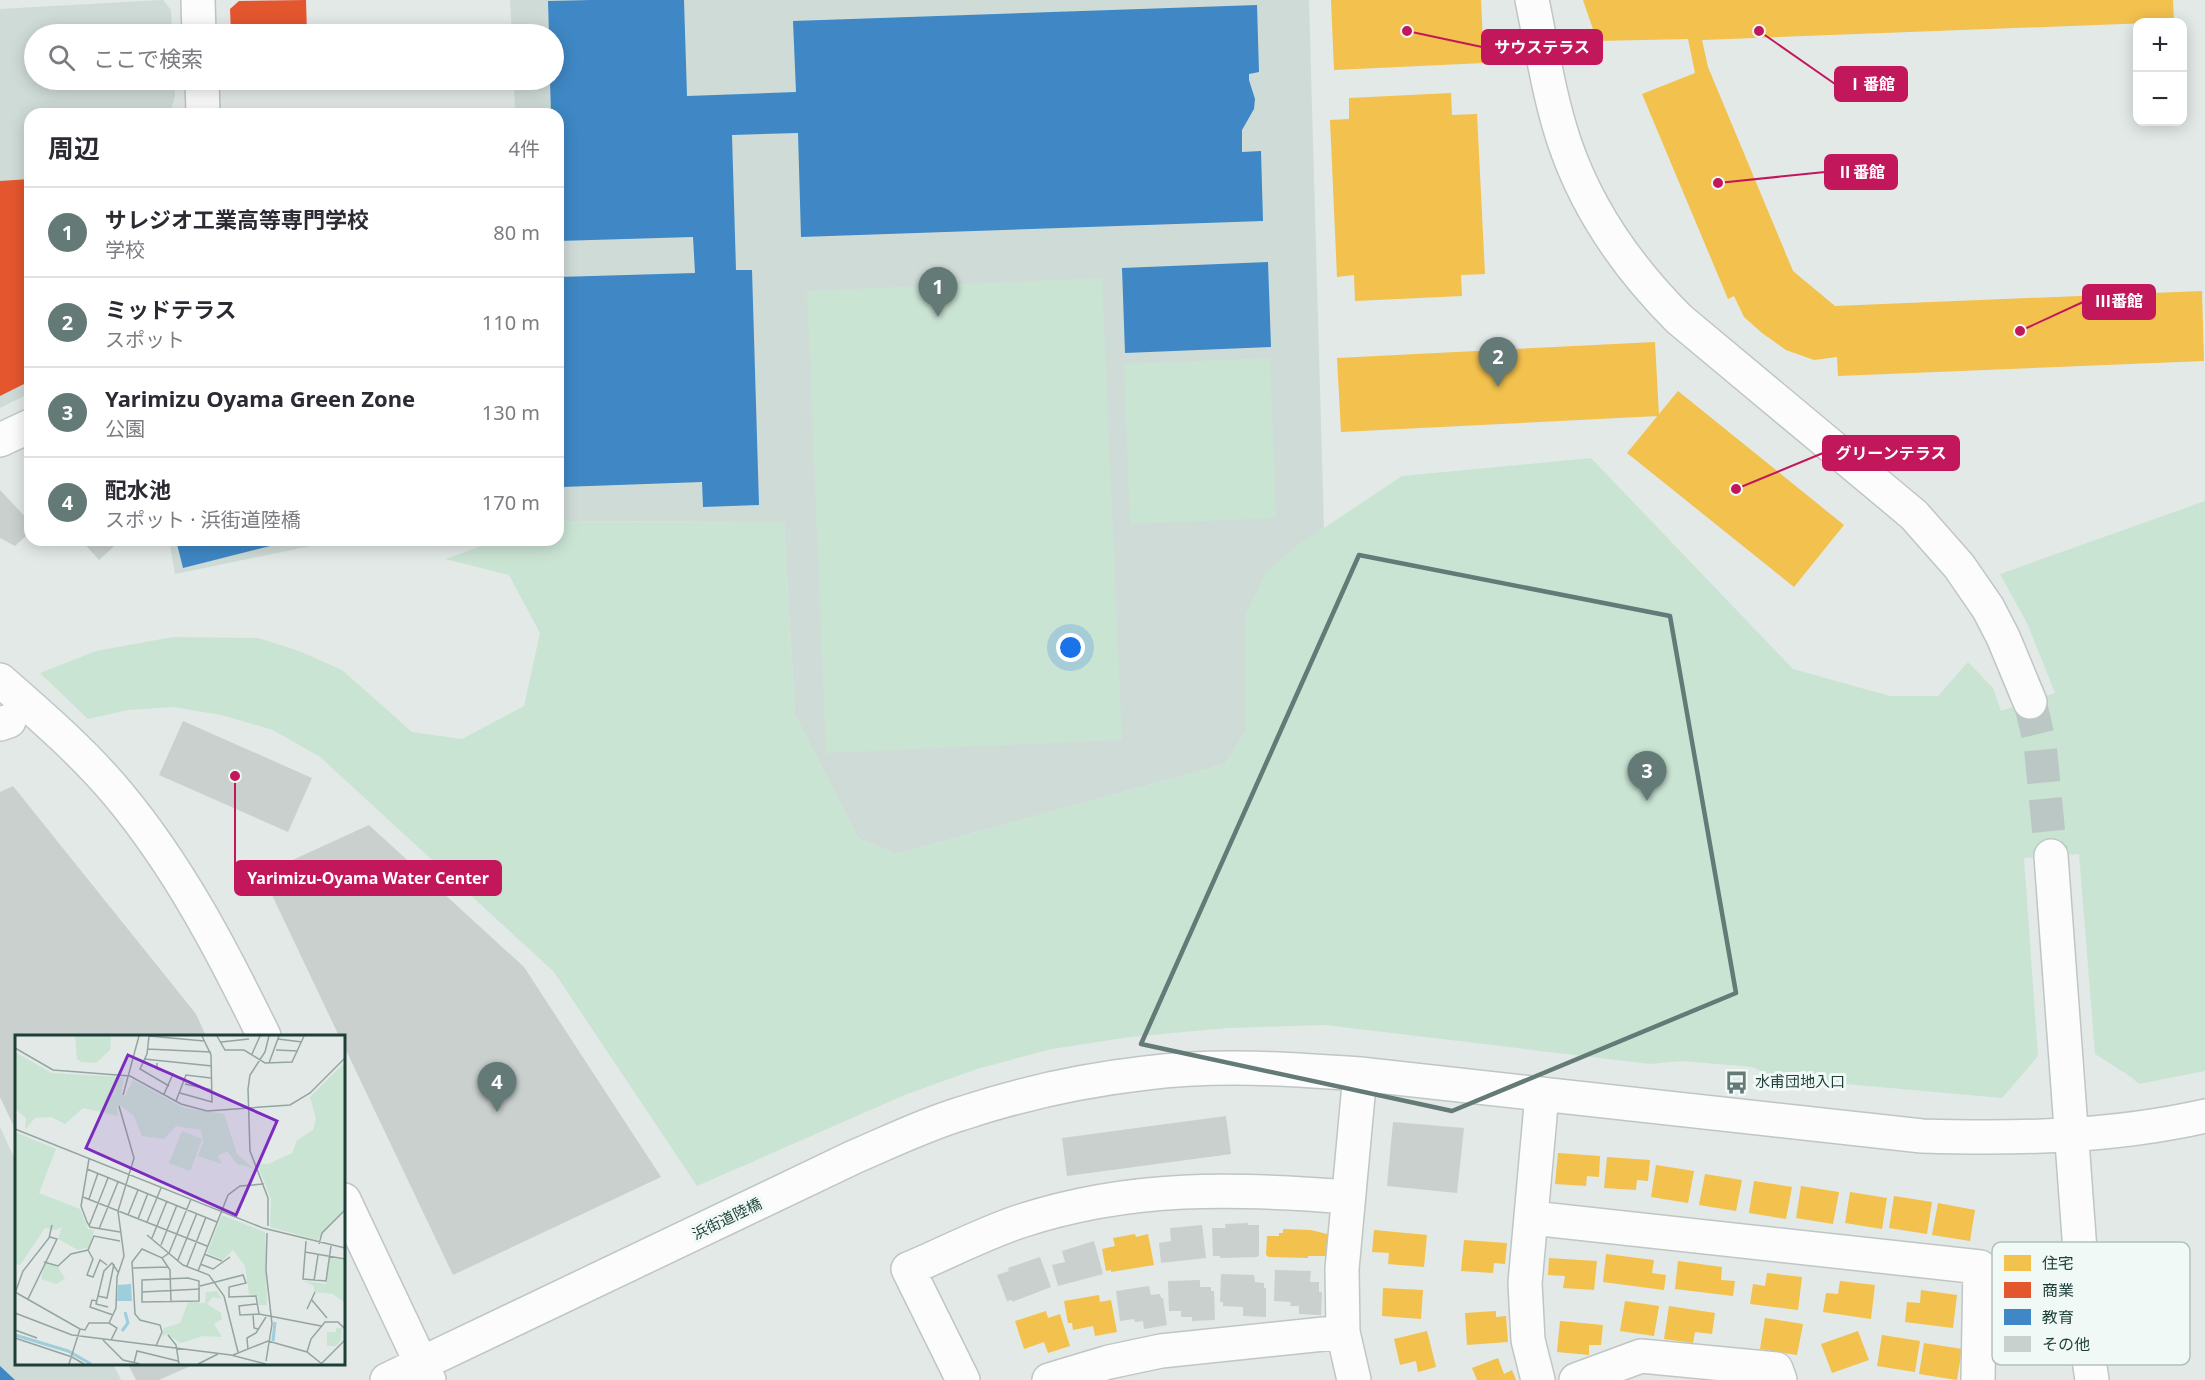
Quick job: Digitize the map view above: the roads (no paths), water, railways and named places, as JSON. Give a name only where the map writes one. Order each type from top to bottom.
[{"type":"street","points":[[198,0],[199,24]]},
{"type":"street","points":[[1532,0],[1564,142],[1576,173],[1615,244],[1651,291],[1679,320],[1889,492],[1922,524],[1959,566],[1988,608],[2003,637],[2030,702]]},
{"type":"street","points":[[202,90],[203,108]]},
{"type":"street","points":[[0,440],[24,429]]},
{"type":"street","points":[[0,680],[62,734],[118,794],[170,864],[222,951],[264,1035]]},
{"type":"street","points":[[2050,856],[2079,1242]]},
{"type":"street","name":"浜街道陸橋","points":[[387,1380],[425,1372],[672,1245],[854,1157],[930,1125],[960,1114],[1048,1090],[1147,1072],[1280,1068],[1360,1074],[1922,1136],[1990,1138],[2070,1135],[2146,1127],[2205,1116]]},
{"type":"street","points":[[1354,1380],[1343,1332],[1342,1269],[1360,1074]]},
{"type":"street","points":[[1538,1380],[1527,1340],[1525,1283],[1542,1094]]},
{"type":"street","points":[[963,1380],[908,1269],[1020,1221],[1126,1196],[1174,1191],[1218,1191],[1281,1192],[1348,1197]]},
{"type":"street","points":[[345,1202],[425,1372]]},
{"type":"street","points":[[1532,1218],[1980,1267],[1978,1380]]},
{"type":"street","points":[[1049,1380],[1109,1362],[1161,1351],[1343,1332]]},
{"type":"street","points":[[1575,1380],[1641,1356],[1776,1369],[1780,1380]]},
{"type":"street","points":[[2090,1365],[2092,1380]]},
{"type":"tunnel","points":[[2030,702],[2040,744],[2051,856]]},
{"type":"place","name":"サウステラス","points":[[1407,31]]},
{"type":"place","name":"Ⅰ番館","points":[[1759,31]]},
{"type":"place","name":"Ⅱ番館","points":[[1718,183]]},
{"type":"place","name":"サレジオ工業高等専門学校","points":[[938,317]]},
{"type":"place","name":"Ⅲ番館","points":[[2020,331]]},
{"type":"place","name":"ミッドテラス","points":[[1498,387]]},
{"type":"place","name":"グリーンテラス","points":[[1736,489]]},
{"type":"place","name":"Yarimizu-Oyama Water Center","points":[[235,776]]},
{"type":"place","name":"Yarimizu Oyama Green Zone","points":[[1647,801]]},
{"type":"place","name":"水甫団地入口","points":[[1737,1082]]},
{"type":"place","name":"配水池","points":[[497,1112]]}]
